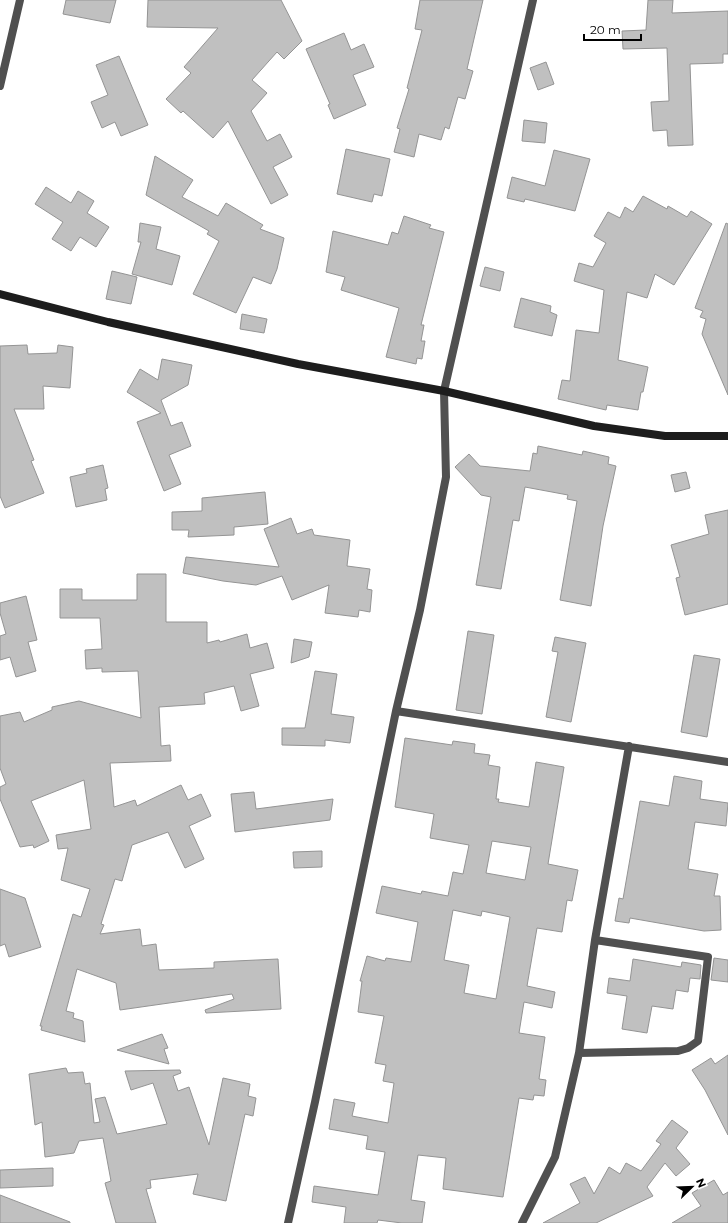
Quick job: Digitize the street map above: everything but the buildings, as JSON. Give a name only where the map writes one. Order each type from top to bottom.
[{"type":"street","points":[[0,86],[20,0]]},
{"type":"street","points":[[288,1223],[315,1102],[396,711],[420,610],[446,476],[444,391],[533,0]]},
{"type":"street","points":[[0,294],[108,322],[290,363],[444,391],[594,426],[665,436],[728,436]]},
{"type":"street","points":[[396,711],[728,762]]},
{"type":"street","points":[[522,1223],[555,1157],[579,1053],[595,940],[629,746]]},
{"type":"street","points":[[579,1053],[678,1052],[688,1048],[698,1041],[708,957],[595,940]]}]
